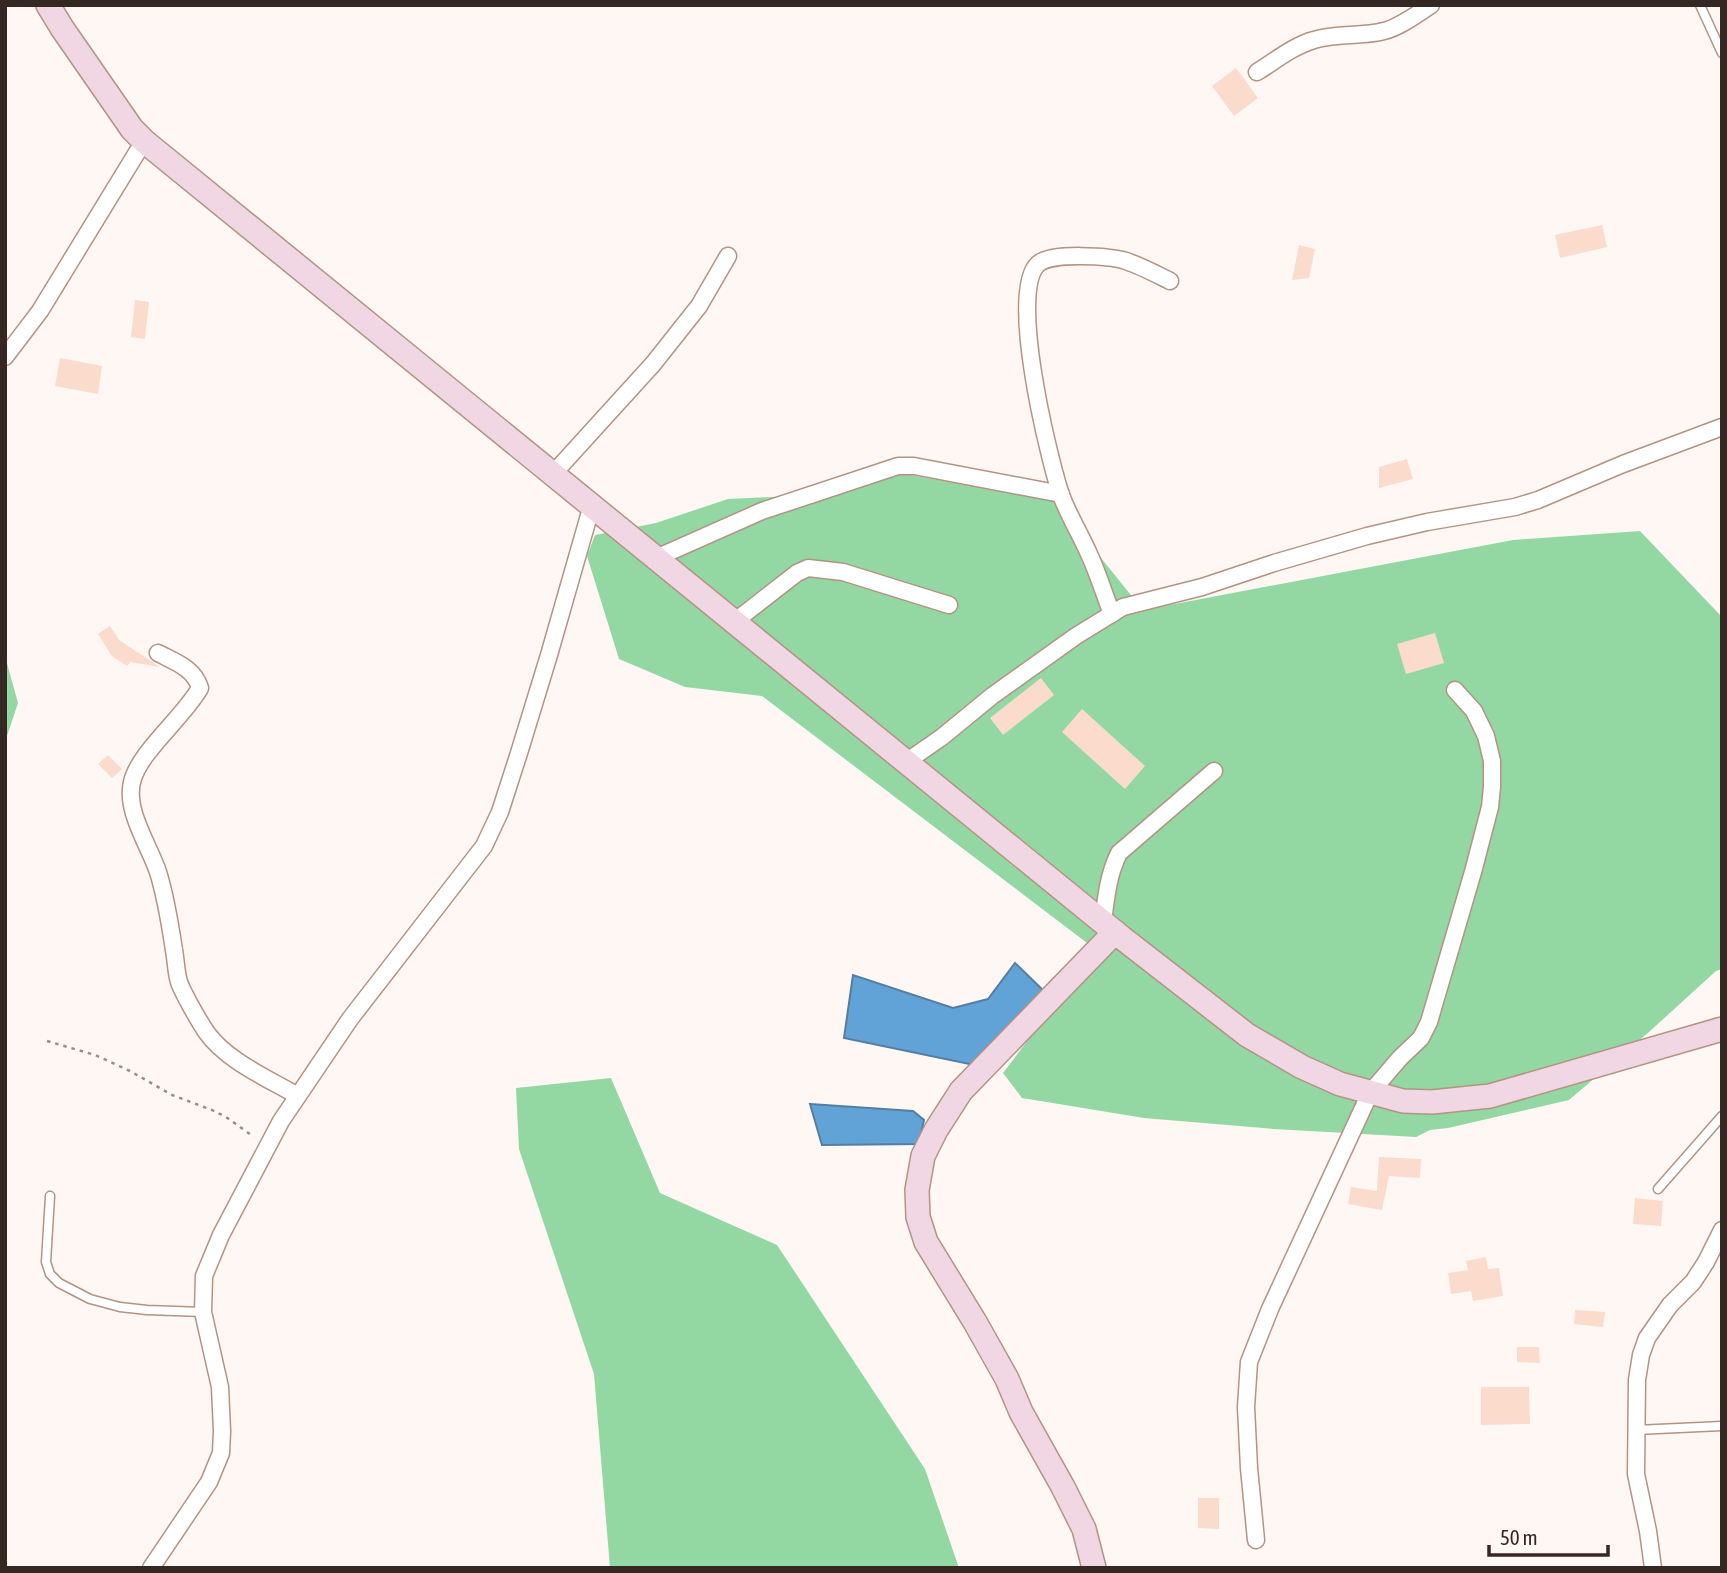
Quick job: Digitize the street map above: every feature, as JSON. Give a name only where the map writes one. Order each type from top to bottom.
[{"type":"street","points":[[48,5],[131,129],[144,141],[1109,927],[1247,1035],[1302,1067],[1340,1084],[1403,1101],[1432,1102],[1490,1096],[1722,1029]]},
{"type":"street","points":[[1257,72],[1300,45],[1336,36],[1386,31],[1431,5]]},
{"type":"street","points":[[5,357],[40,311],[144,141]]},
{"type":"street","points":[[553,474],[653,364],[699,306],[728,256]]},
{"type":"street","points":[[1112,614],[1090,555],[1060,494],[1034,383],[1028,345],[1028,289],[1031,274],[1039,263],[1073,256],[1125,260],[1170,281]]},
{"type":"street","points":[[906,762],[1076,636],[1123,607],[1202,587],[1367,536],[1427,522],[1515,507],[1722,428]]},
{"type":"street","points":[[656,558],[762,511],[898,466],[914,466],[1060,494]]},
{"type":"street","points":[[151,1568],[208,1482],[221,1453],[220,1387],[203,1312],[204,1276],[221,1235],[281,1121],[350,1018],[484,846],[500,812],[519,753],[592,505]]},
{"type":"street","points":[[734,622],[797,573],[808,568],[827,568],[843,572],[949,605]]},
{"type":"street","points":[[158,653],[189,669],[197,678],[200,688],[136,770],[130,796],[133,814],[163,886],[178,981],[208,1035],[240,1062],[298,1096]]},
{"type":"street","points":[[1256,1540],[1246,1407],[1250,1362],[1270,1309],[1370,1093],[1421,1038],[1429,1022],[1490,807],[1492,761],[1486,736],[1474,711],[1455,690]]},
{"type":"street","points":[[1094,1568],[1084,1529],[1063,1487],[1021,1412],[988,1345],[926,1242],[918,1217],[917,1190],[923,1156],[961,1091],[1109,927],[1109,881],[1119,853],[1214,771]]},
{"type":"street","points":[[1653,1568],[1636,1474],[1637,1380],[1641,1355],[1647,1338],[1670,1305],[1693,1282],[1722,1230]]},
{"type":"lane","points":[[1700,5],[1722,53]]},
{"type":"lane","points":[[1658,1189],[1722,1116]]},
{"type":"lane","points":[[50,1196],[46,1262],[50,1275],[59,1283],[90,1299],[120,1307],[203,1312]]},
{"type":"lane","points":[[1636,1430],[1722,1426]]},
{"type":"path","points":[[47,1041],[95,1055],[172,1095],[212,1110],[268,1147]]},
{"type":"green space","points":[[882,470],[1055,501],[1143,610],[1513,540],[1640,531],[1722,617],[1722,969],[1716,971],[1569,1100],[1430,1130],[1416,1137],[1144,1118],[1022,1098],[1003,1073],[1069,986],[1091,946],[762,696],[685,687],[619,659],[587,556],[595,535],[656,523],[728,499],[791,496]]},
{"type":"green space","points":[[5,656],[18,703],[5,742]]},
{"type":"green space","points":[[611,1078],[660,1193],[777,1245],[925,1469],[959,1568],[610,1568],[594,1374],[519,1149],[516,1088]]},
{"type":"water","points":[[1015,963],[1047,994],[974,1065],[844,1038],[853,975],[953,1008],[988,999]]},
{"type":"water","points":[[810,1104],[913,1111],[924,1120],[919,1144],[822,1145]]},
{"type":"building","points":[[1236,68],[1258,98],[1234,116],[1212,86]]},
{"type":"building","points":[[1602,225],[1607,247],[1560,258],[1555,235]]},
{"type":"building","points":[[1299,245],[1315,249],[1309,278],[1292,280]]},
{"type":"building","points":[[135,300],[149,302],[145,339],[131,337]]},
{"type":"building","points":[[60,358],[102,366],[98,394],[55,386]]},
{"type":"building","points":[[1407,459],[1413,479],[1379,488],[1379,467]]},
{"type":"building","points":[[110,626],[119,640],[160,667],[130,662],[127,666],[112,656],[98,634]]},
{"type":"building","points":[[1435,633],[1444,663],[1406,674],[1397,644]]},
{"type":"building","points":[[1041,678],[1054,695],[1003,735],[990,718]]},
{"type":"building","points":[[1082,709],[1145,766],[1125,789],[1062,732]]},
{"type":"building","points":[[108,755],[122,769],[112,778],[98,764]]},
{"type":"building","points":[[1379,1157],[1421,1159],[1420,1178],[1389,1176],[1382,1210],[1348,1204],[1351,1187],[1377,1191]]},
{"type":"building","points":[[1635,1198],[1663,1201],[1661,1226],[1633,1224]]},
{"type":"building","points":[[1486,1257],[1488,1269],[1499,1268],[1503,1296],[1473,1301],[1471,1291],[1451,1294],[1448,1273],[1468,1270],[1466,1261]]},
{"type":"building","points":[[1575,1310],[1605,1312],[1603,1327],[1574,1324]]},
{"type":"building","points":[[1517,1347],[1539,1347],[1540,1363],[1517,1362]]},
{"type":"building","points":[[1481,1387],[1529,1387],[1530,1424],[1481,1425]]},
{"type":"building","points":[[1198,1498],[1219,1498],[1219,1529],[1198,1528]]}]
